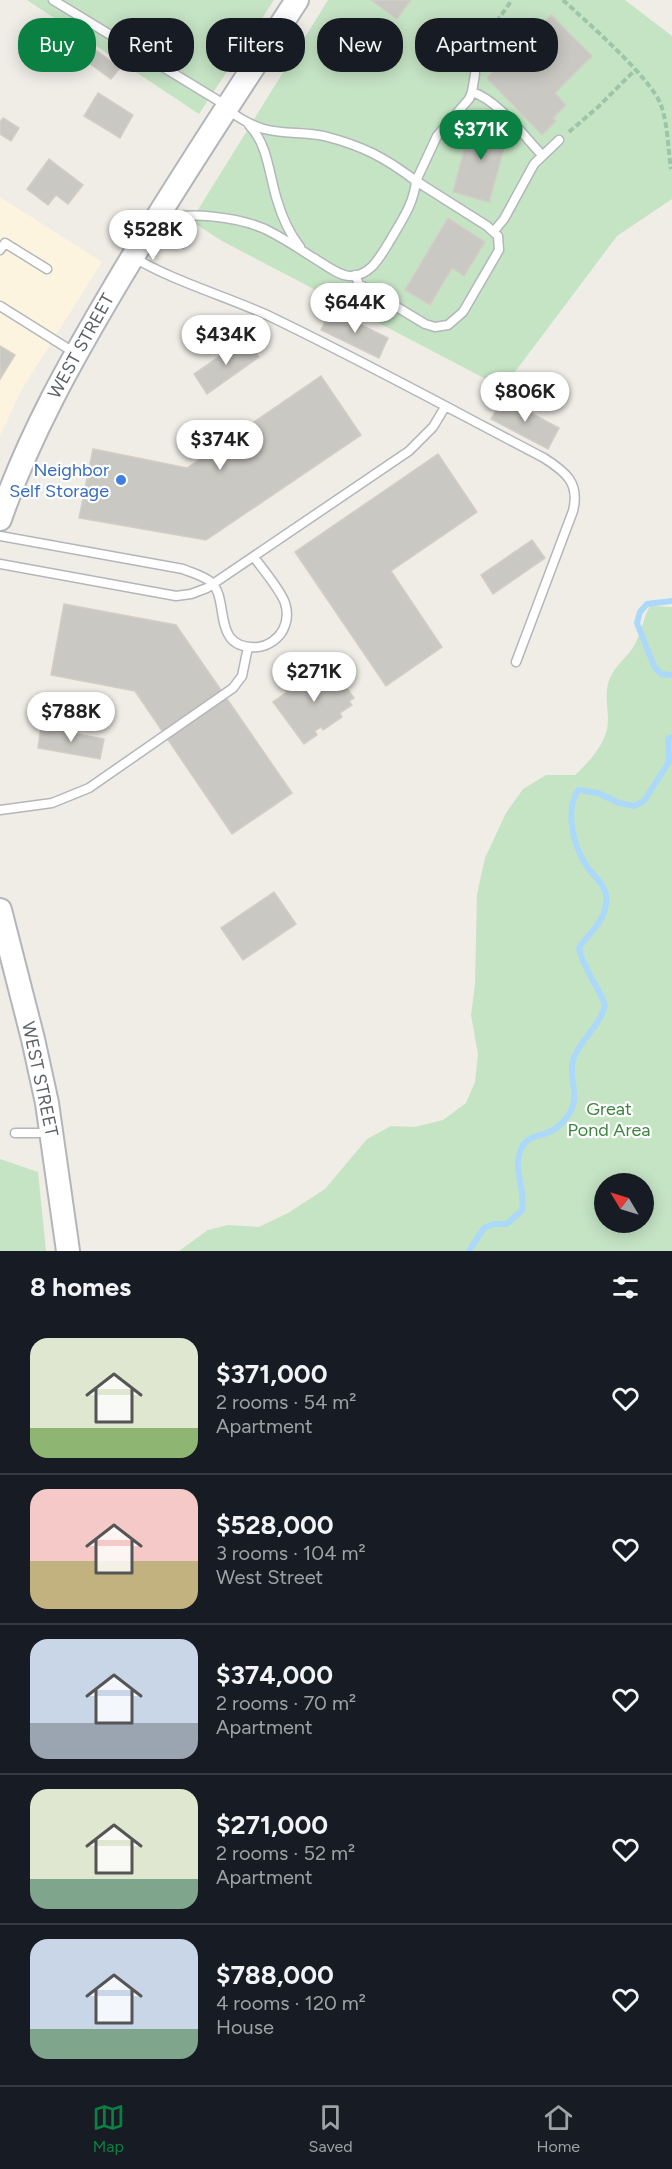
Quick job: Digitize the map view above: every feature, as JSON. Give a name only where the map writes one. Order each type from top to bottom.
[{"type":"main road","name":"WEST STREET","points":[[0,519],[36,428],[76,354],[152,225],[232,112],[297,0]]},
{"type":"main road","name":"WEST STREET","points":[[0,910],[33,1038],[52,1133],[68,1251]]},
{"type":"lane","points":[[53,0],[232,112],[273,131],[322,136],[354,145],[387,159],[494,231],[498,236],[499,250],[463,312],[448,326],[435,327],[419,321],[360,284],[355,275]]},
{"type":"lane","points":[[152,225],[177,215],[196,215],[233,221],[263,229],[341,274],[362,273],[376,264],[407,213],[414,197],[416,180],[437,136],[472,92],[475,74]]},
{"type":"lane","points":[[472,92],[481,94],[492,103],[542,155]]},
{"type":"lane","points":[[232,112],[260,140],[285,223],[306,253]]},
{"type":"lane","points":[[494,231],[504,219],[528,173],[542,155],[559,140]]},
{"type":"lane","points":[[152,225],[183,243]]},
{"type":"lane","points":[[0,250],[5,243],[47,269]]},
{"type":"lane","points":[[132,257],[163,274],[208,290],[273,318],[359,360],[551,463],[565,474],[576,494],[573,511],[516,662]]},
{"type":"lane","points":[[0,306],[76,354]]},
{"type":"lane","points":[[0,564],[176,596],[200,592],[409,451],[433,427],[446,407]]},
{"type":"lane","points":[[0,536],[183,570],[198,575],[213,584],[226,630],[235,641],[248,647],[262,646],[273,641],[282,631],[287,618],[283,599],[254,557]]},
{"type":"lane","points":[[0,810],[52,803],[77,794],[95,784],[233,688],[242,676],[248,647]]},
{"type":"lane","points":[[15,1133],[52,1133]]},
{"type":"path","points":[[475,74],[482,45],[512,0]]},
{"type":"path","points":[[563,0],[650,86],[660,103],[671,169]]},
{"type":"path","points":[[559,140],[635,70]]},
{"type":"shaded area","points":[[0,197],[102,262],[22,389],[0,436]]},
{"type":"green space","points":[[27,0],[274,0],[262,18],[206,18],[206,72],[227,72],[199,114],[136,72],[194,72],[194,18],[108,18],[108,54],[96,46],[96,18],[54,18]]},
{"type":"green space","points":[[328,0],[625,0],[672,36],[672,199],[617,236],[503,388],[222,241],[191,221],[283,72],[305,72],[305,37]]},
{"type":"green space","name":"Great Pond Area","points":[[650,606],[672,607],[672,1251],[179,1251],[208,1230],[228,1225],[259,1227],[288,1213],[325,1189],[367,1139],[391,1126],[415,1127],[443,1120],[466,1103],[475,1082],[478,1054],[471,1015],[475,984],[477,894],[485,858],[506,813],[523,789],[546,775],[575,775],[602,743],[608,720],[608,683],[640,633]]},
{"type":"green space","points":[[0,1159],[38,1172],[46,1251],[0,1251]]},
{"type":"building","points":[[371,0],[411,0],[396,18]]},
{"type":"building","points":[[558,22],[592,56],[555,93],[566,105],[553,118],[556,121],[542,135],[487,78],[493,72],[558,72]]},
{"type":"building","points":[[96,52],[108,59],[108,72],[117,72],[111,79],[96,68]]},
{"type":"building","points":[[98,93],[133,115],[120,138],[84,116]]},
{"type":"building","points":[[3,118],[19,128],[11,141],[0,134],[0,122]]},
{"type":"building","points":[[472,120],[509,130],[489,202],[453,192]]},
{"type":"building","points":[[49,159],[83,185],[68,204],[56,195],[48,205],[27,189]]},
{"type":"building","points":[[448,218],[485,242],[464,276],[452,268],[430,305],[405,290]]},
{"type":"building","points":[[331,310],[388,338],[379,358],[321,330]]},
{"type":"building","points":[[246,338],[259,357],[207,394],[194,374]]},
{"type":"building","points":[[0,346],[15,355],[0,379]]},
{"type":"building","points":[[321,376],[361,435],[206,540],[79,518],[93,449],[187,468]]},
{"type":"building","points":[[503,398],[559,428],[548,449],[491,419]]},
{"type":"building","points":[[438,454],[477,512],[391,571],[442,647],[386,686],[295,552]]},
{"type":"building","points":[[532,540],[545,558],[493,594],[481,575]]},
{"type":"building","points":[[64,604],[176,625],[292,793],[232,834],[135,691],[51,675]]},
{"type":"building","points":[[311,668],[315,673],[321,669],[327,678],[335,672],[354,698],[349,701],[352,705],[340,713],[342,717],[323,730],[321,727],[315,731],[317,735],[304,744],[273,702],[287,692],[284,688]]},
{"type":"building","points":[[41,727],[104,739],[100,759],[38,748]]},
{"type":"building","points":[[274,892],[296,924],[243,960],[221,928]]},
{"type":"waterway","points":[[672,601],[647,604],[640,612],[637,623],[654,666],[661,674],[672,675]]},
{"type":"waterway","points":[[469,1251],[484,1228],[494,1224],[507,1224],[522,1210],[523,1201],[518,1171],[522,1147],[528,1140],[555,1129],[569,1114],[574,1100],[573,1060],[599,1020],[605,1005],[579,948],[601,920],[606,895],[577,848],[571,818],[574,798],[578,790],[598,793],[619,803],[634,806],[644,801],[669,762],[668,739],[672,737]]},
{"type":"place","name":"Neighbor Self Storage","points":[[121,480]]}]
